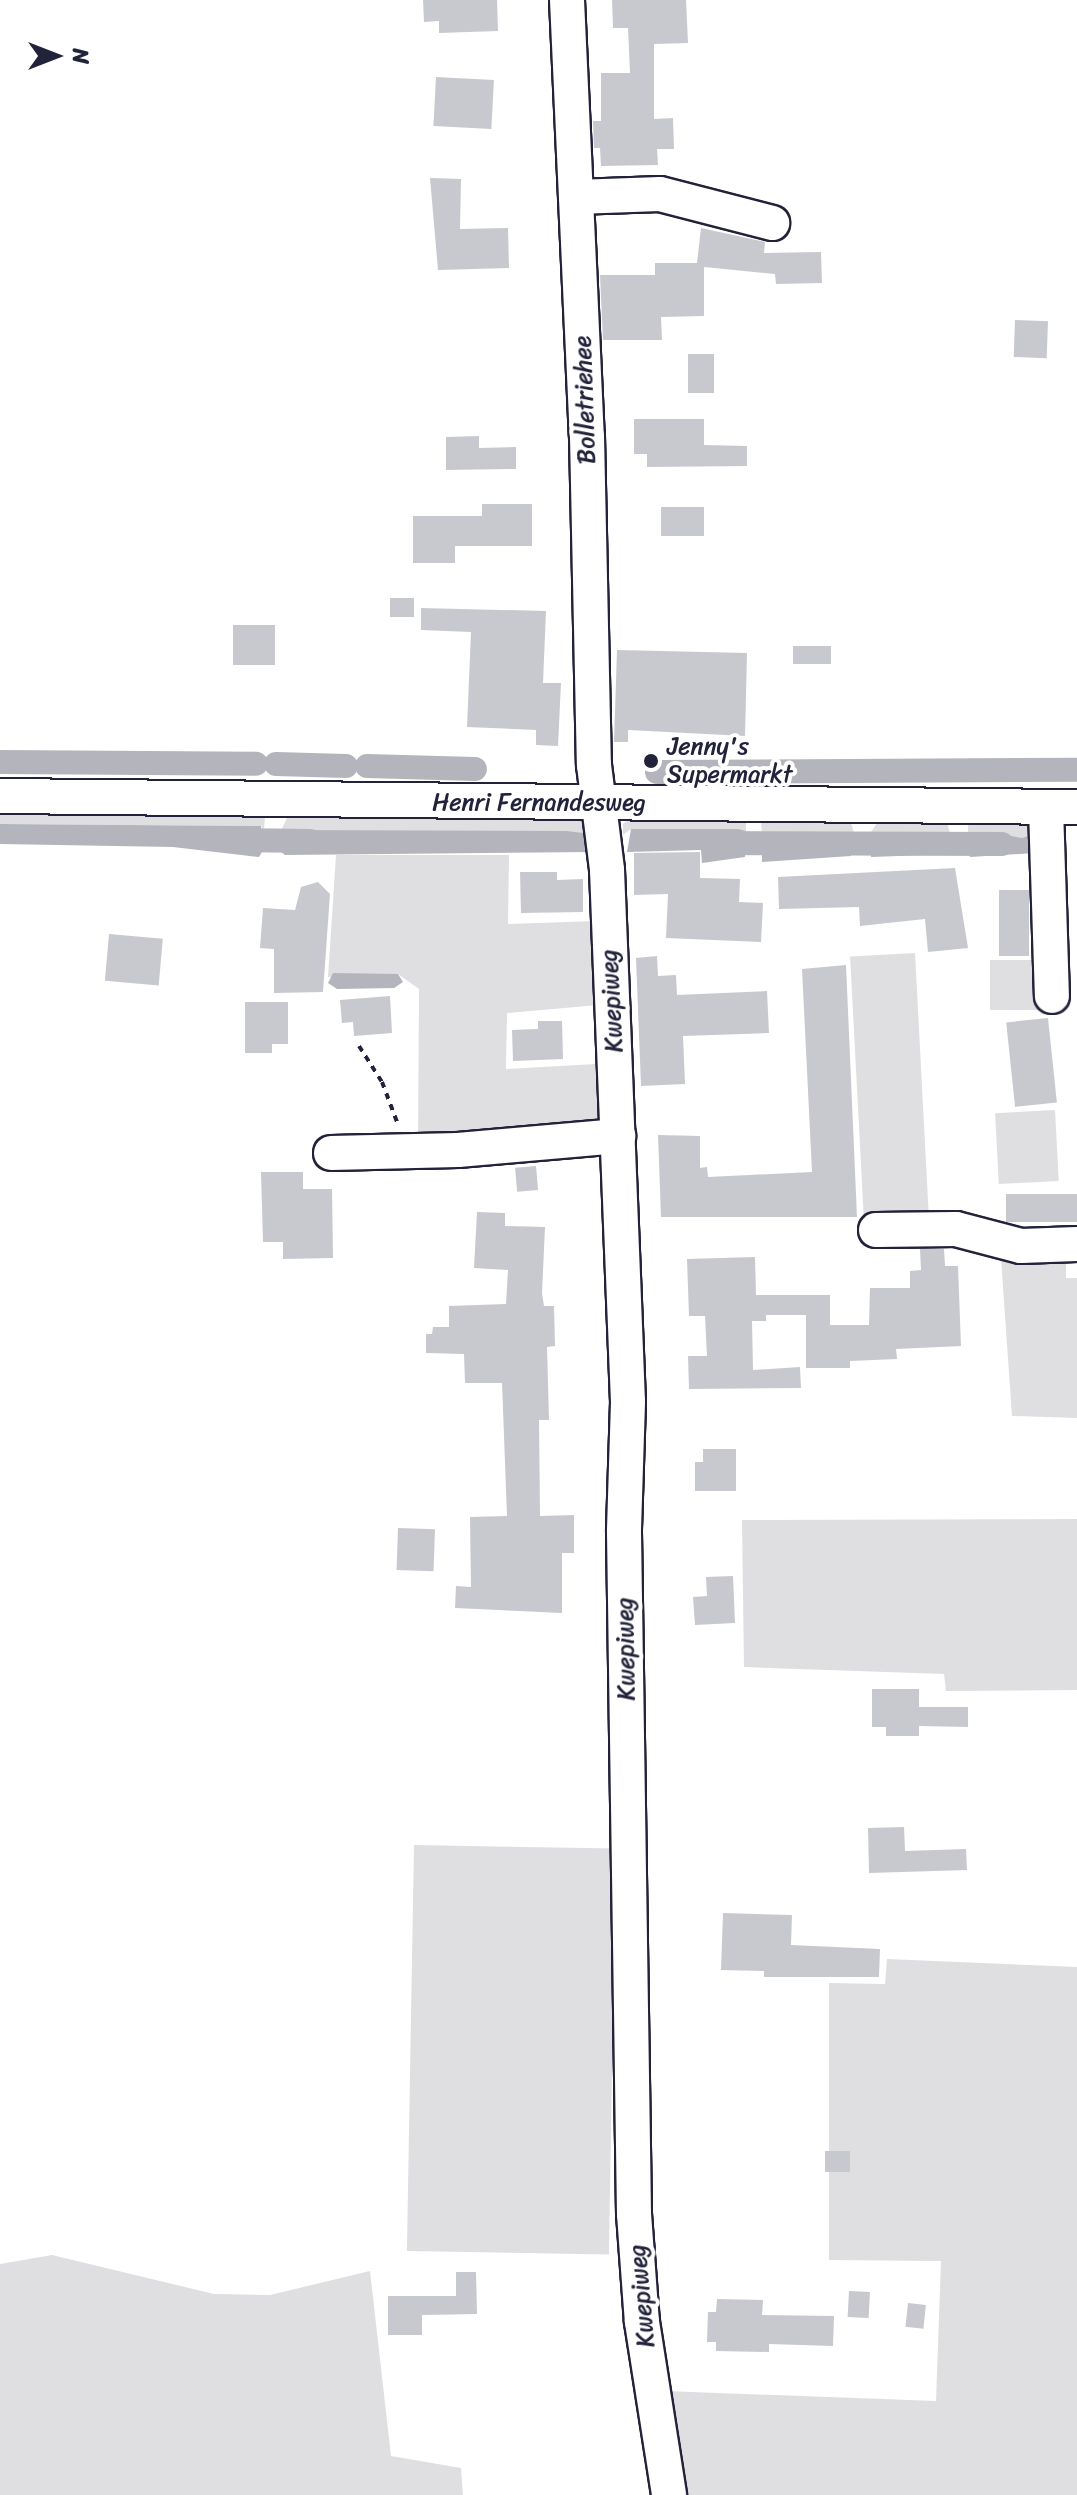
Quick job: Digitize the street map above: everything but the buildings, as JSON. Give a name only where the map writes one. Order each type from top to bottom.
[{"type":"street","name":"Bolletriehee","points":[[567,0],[601,814]]},
{"type":"street","points":[[576,197],[660,194],[772,223]]},
{"type":"street","name":"Henri Fernandesweg","points":[[0,796],[601,814],[1062,808]]},
{"type":"street","points":[[1052,996],[1062,808]]},
{"type":"street","name":"Kwepiweg","points":[[601,814],[607,870],[628,1402],[624,1532],[634,2214],[642,2322],[669,2495]]},
{"type":"street","points":[[331,1153],[404,1152],[618,1136]]},
{"type":"street","points":[[876,1230],[956,1229],[1021,1246],[1077,1244]]},
{"type":"path","points":[[359,1046],[394,1108],[404,1152]]},
{"type":"shaded area","points":[[0,807],[265,816],[264,830],[261,826],[0,824]]},
{"type":"shaded area","points":[[291,809],[576,816],[588,820],[593,834],[280,833]]},
{"type":"shaded area","points":[[766,816],[843,817],[851,823],[855,836],[762,835],[761,821]]},
{"type":"shaded area","points":[[882,816],[947,822],[950,833],[871,832]]},
{"type":"shaded area","points":[[979,816],[1031,824],[1036,833],[1022,838],[968,835],[968,823]]},
{"type":"shaded area","points":[[631,818],[746,820],[746,831],[631,829],[623,835],[623,824]]},
{"type":"shaded area","points":[[0,824],[261,826],[263,850],[259,857],[173,847],[0,844]]},
{"type":"shaded area","points":[[631,829],[738,829],[746,831],[745,857],[702,863],[701,850],[627,852]]},
{"type":"shaded area","points":[[282,830],[566,831],[593,834],[593,852],[285,855],[279,850]]},
{"type":"shaded area","points":[[871,832],[950,833],[953,854],[871,857]]},
{"type":"shaded area","points":[[990,832],[1022,838],[1036,833],[1034,853],[970,857],[968,835]]},
{"type":"shaded area","points":[[852,834],[851,856],[762,862],[762,835]]},
{"type":"shaded area","points":[[336,855],[509,855],[508,924],[597,921],[598,1005],[507,1013],[506,1069],[595,1064],[602,1130],[418,1145],[419,989],[398,974],[328,977]]},
{"type":"shaded area","points":[[915,953],[930,1233],[865,1236],[850,956]]},
{"type":"shaded area","points":[[990,960],[1044,960],[1044,1010],[990,1010]]},
{"type":"shaded area","points":[[333,973],[398,974],[403,982],[394,988],[337,989],[328,983]]},
{"type":"shaded area","points":[[1055,1110],[1059,1181],[999,1184],[995,1113]]},
{"type":"shaded area","points":[[1066,1229],[1066,1278],[1077,1278],[1077,1418],[1012,1416],[999,1230]]},
{"type":"shaded area","points":[[1077,1519],[1077,1690],[946,1691],[944,1674],[744,1667],[742,1520]]},
{"type":"shaded area","points":[[414,1845],[616,1849],[609,2254],[407,2251]]},
{"type":"shaded area","points":[[887,1959],[1077,1967],[1077,2495],[680,2495],[664,2391],[936,2401],[941,2261],[829,2260],[829,1983],[885,1984]]},
{"type":"shaded area","points":[[52,2255],[214,2294],[270,2295],[370,2271],[391,2456],[461,2468],[463,2495],[0,2495],[0,2264]]},
{"type":"waterway","points":[[0,762],[256,764]]},
{"type":"waterway","points":[[276,764],[346,766]]},
{"type":"waterway","points":[[367,766],[475,769]]},
{"type":"waterway","points":[[657,772],[1077,770]]},
{"type":"waterway","points":[[230,840],[310,841]]},
{"type":"waterway","points":[[714,843],[1002,844]]},
{"type":"place","name":"Jenny's Supermarkt","points":[[651,761]]}]
